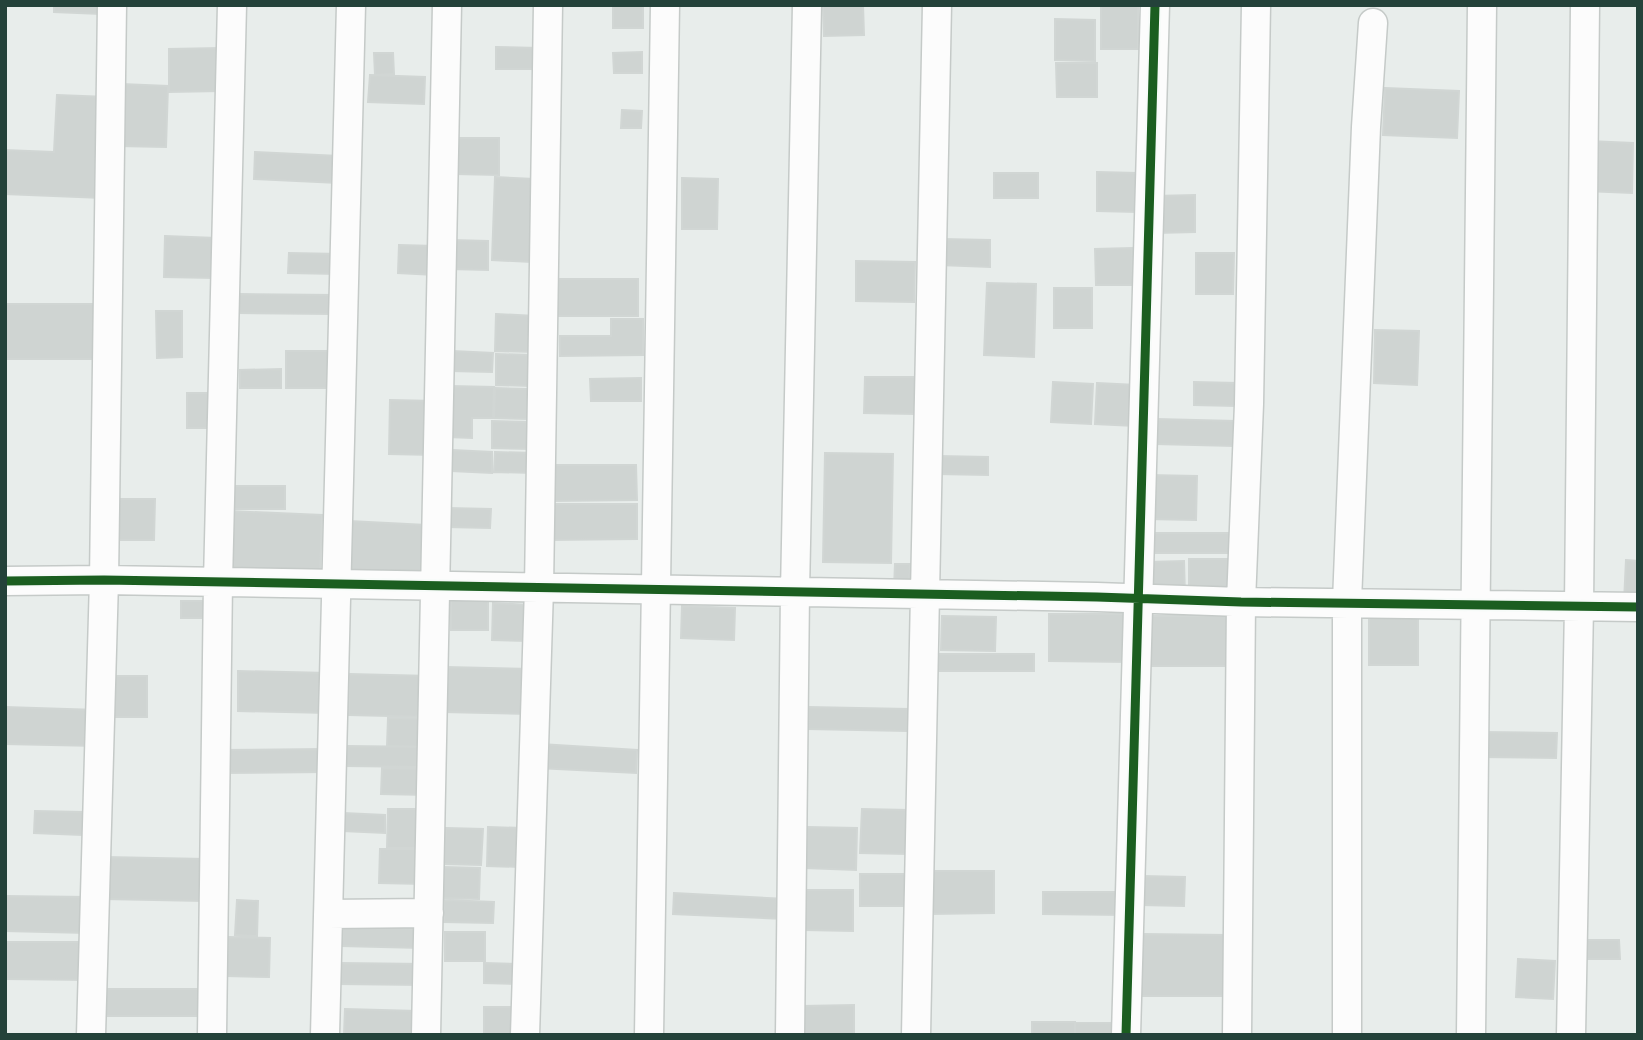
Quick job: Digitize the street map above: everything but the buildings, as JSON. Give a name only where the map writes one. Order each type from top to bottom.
[{"type":"street","points":[[91,1035],[104,580],[113,5]]},
{"type":"street","points":[[212,1035],[218,582],[232,5]]},
{"type":"street","points":[[325,1035],[351,5]]},
{"type":"street","points":[[426,1035],[447,5]]},
{"type":"street","points":[[525,1035],[539,588],[548,5]]},
{"type":"street","points":[[649,1035],[665,5]]},
{"type":"street","points":[[790,1035],[795,592],[807,5]]},
{"type":"street","points":[[916,1035],[937,5]]},
{"type":"street","points":[[1126,1035],[1155,5]]},
{"type":"street","points":[[1237,1035],[1241,602],[1249,404],[1256,5]]},
{"type":"street","points":[[1471,1035],[1482,5]]},
{"type":"street","points":[[1571,1035],[1585,5]]},
{"type":"street","points":[[1347,1035],[1347,602],[1373,23]]},
{"type":"street","points":[[5,581],[104,580],[1638,607]]},
{"type":"street","points":[[328,914],[429,913]]},
{"type":"cycle path","points":[[1126,1035],[1155,5]]},
{"type":"cycle path","points":[[5,581],[104,580],[1638,607]]}]
